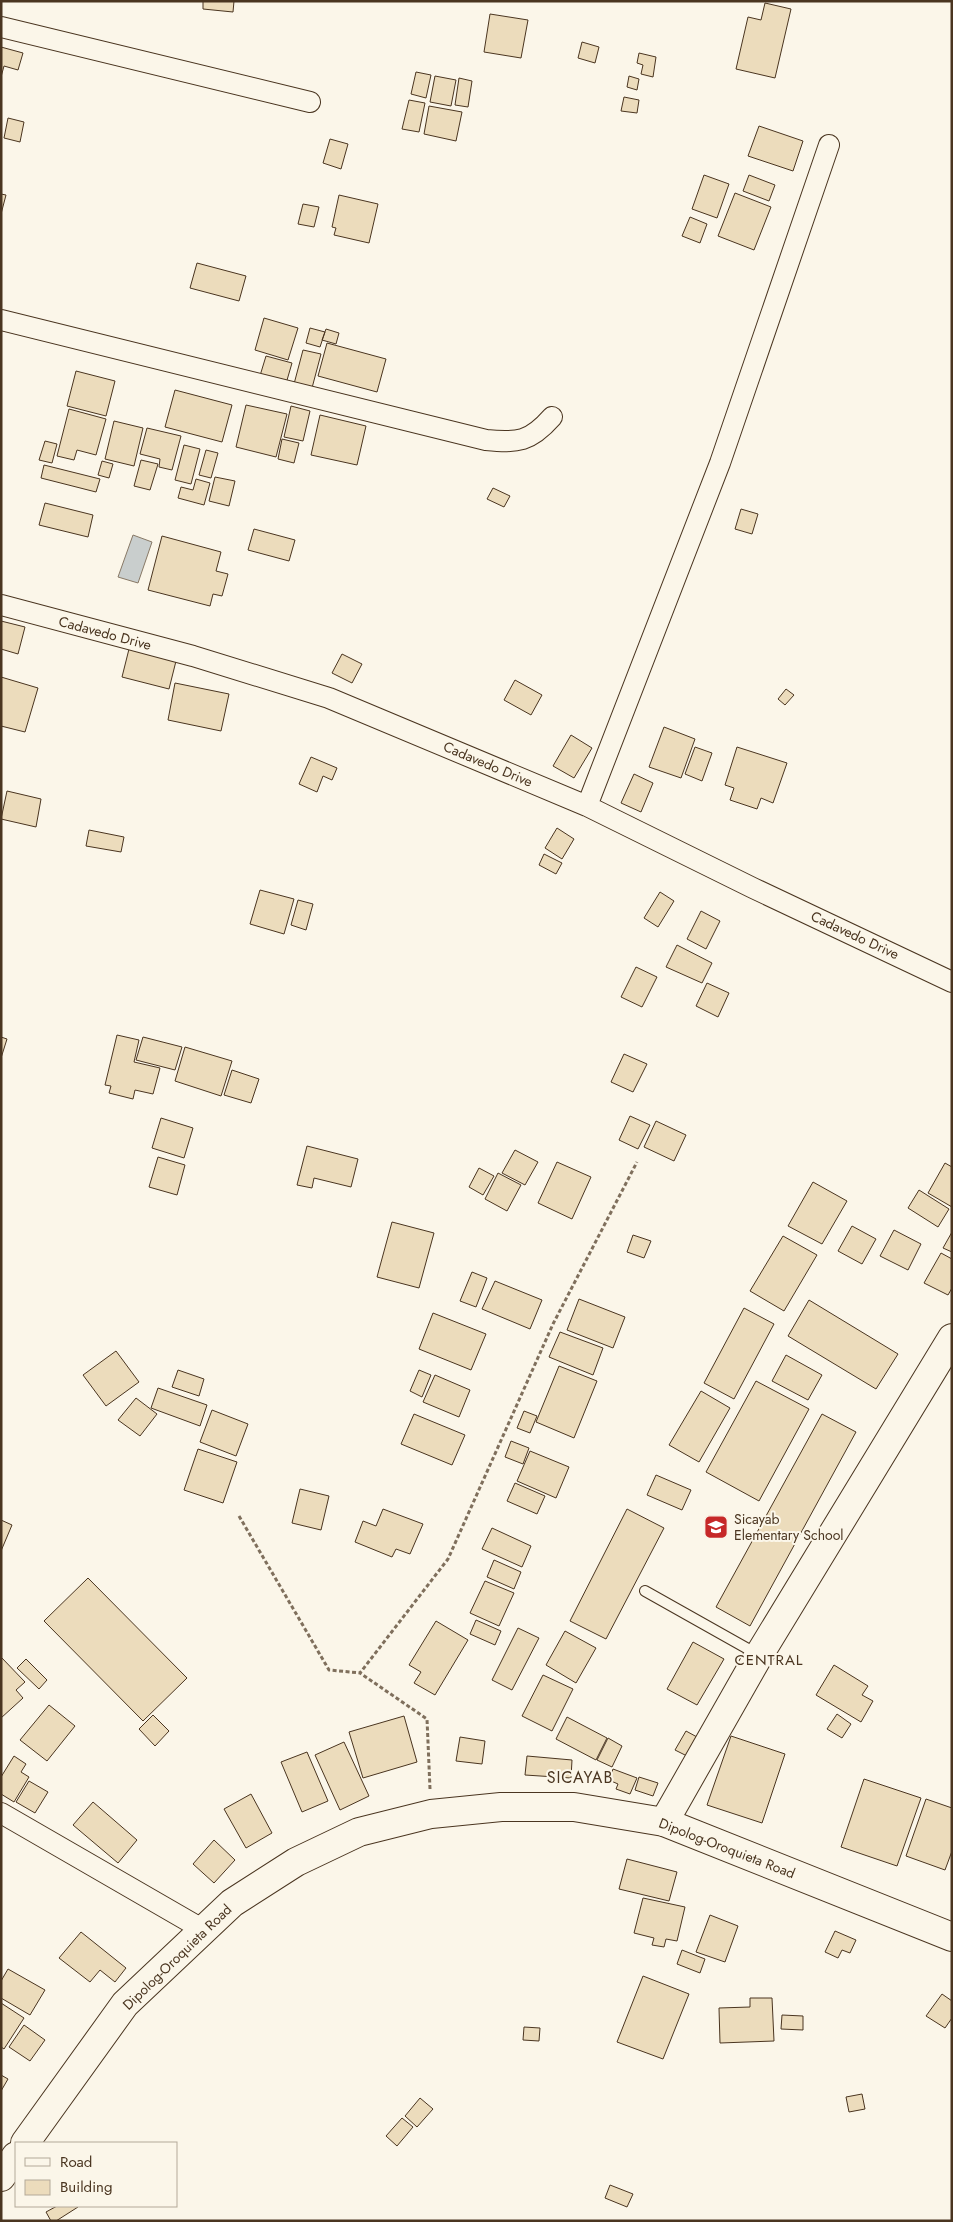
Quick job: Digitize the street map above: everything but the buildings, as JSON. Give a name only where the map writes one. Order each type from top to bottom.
[{"type":"main road","points":[[664,1822],[759,1655],[952,1338]]},
{"type":"main road","name":"Dipolog-Oroquieta Road","points":[[26,2142],[125,2004],[202,1929],[232,1903],[296,1862],[359,1832],[431,1814],[500,1807],[574,1807],[664,1822],[952,1937]]},
{"type":"street","points":[[1,26],[310,102]]},
{"type":"street","points":[[587,806],[720,463],[829,145]]},
{"type":"street","points":[[1,320],[486,440],[510,442],[536,434],[552,417]]},
{"type":"street","name":"Cadavedo Drive","points":[[1,605],[193,656],[329,698],[587,806],[753,888],[952,982]]},
{"type":"street","points":[[1,1813],[202,1929]]},
{"type":"lane","points":[[645,1591],[759,1655]]},
{"type":"path","points":[[360,1673],[448,1559],[554,1324],[637,1162]]},
{"type":"path","points":[[239,1516],[329,1670],[360,1673],[428,1719],[431,1814]]},
{"type":"shaded area","points":[[133,535],[152,542],[138,583],[118,577]]},
{"type":"place","name":"Sicayab Elementary School","points":[[716,1527]]},
{"type":"district","name":"CENTRAL","points":[[769,1660]]},
{"type":"district","name":"SICAYAB","points":[[580,1777]]}]
